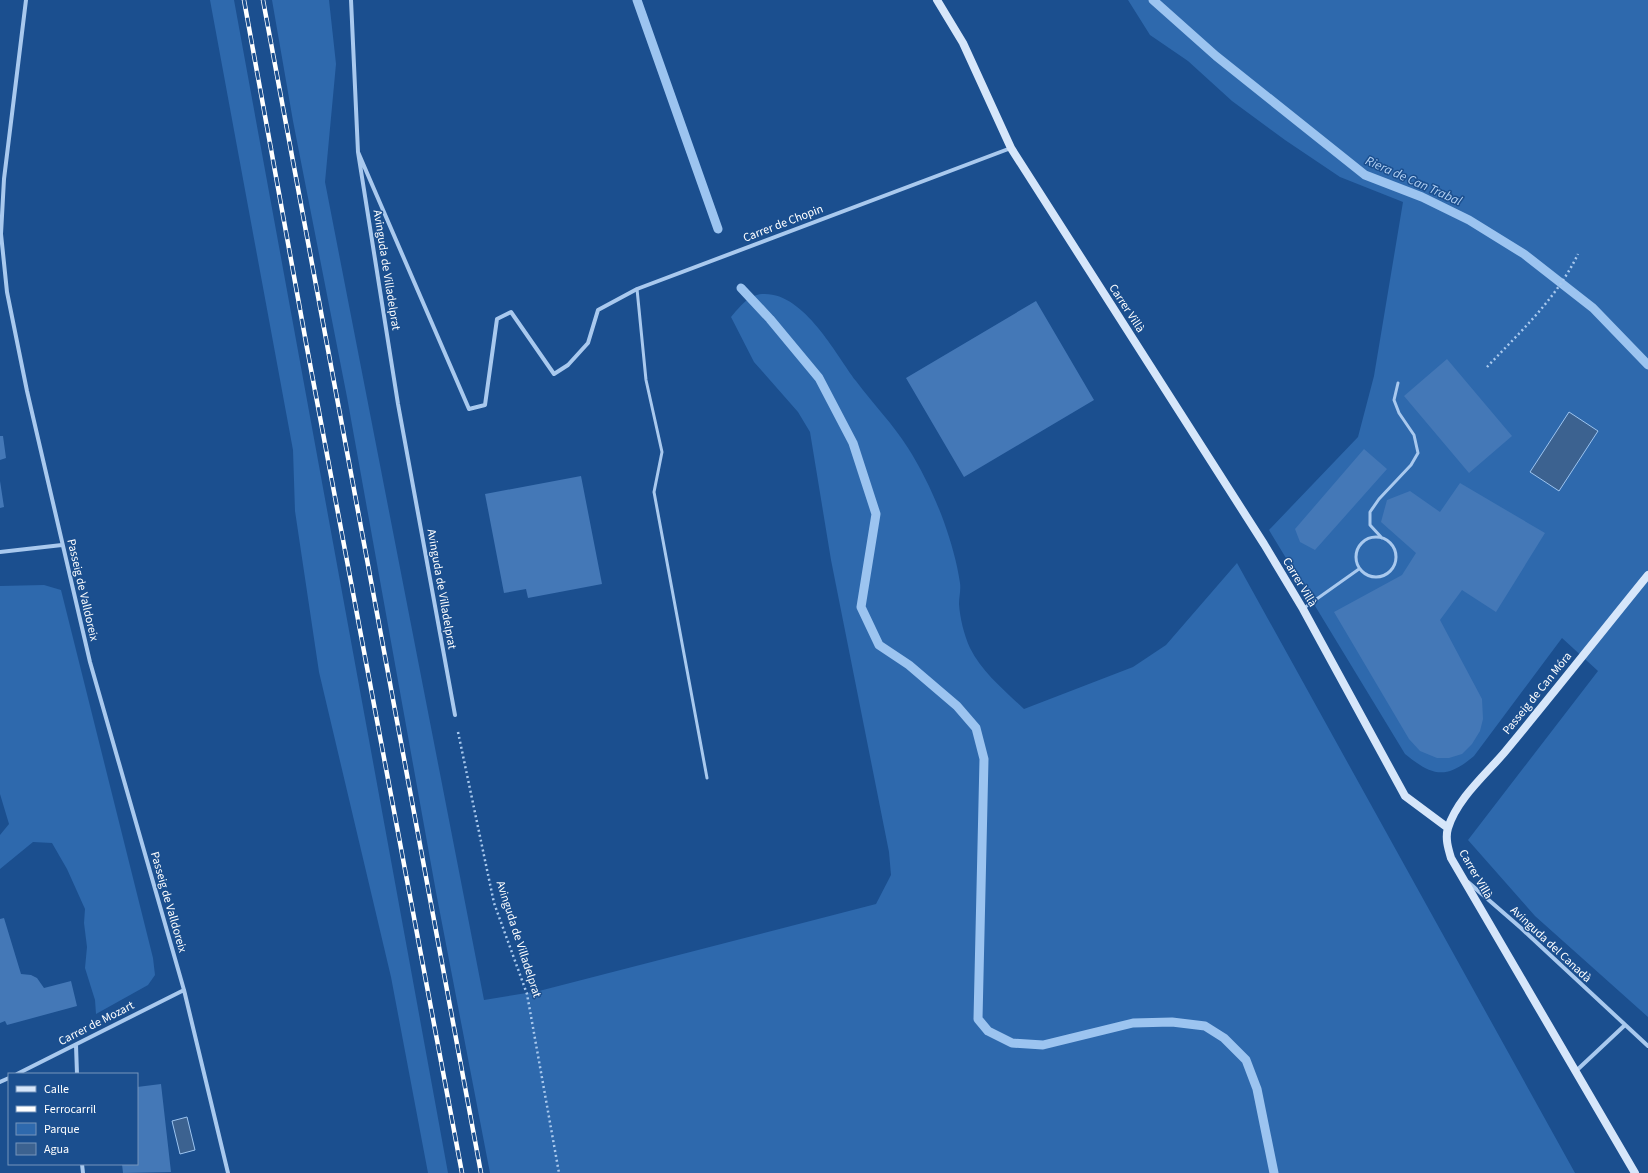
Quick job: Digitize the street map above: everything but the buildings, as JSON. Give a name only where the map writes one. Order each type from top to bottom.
[{"type":"street","name":"Passeig de Valldoreix","points":[[26,0],[4,179],[0,234],[7,292],[27,392],[90,662],[184,990],[228,1173]]},
{"type":"street","name":"Avinguda de Villadelprat","points":[[350,0],[358,152],[398,404],[455,715]]},
{"type":"street","name":"Carrer Villà","points":[[937,0],[963,43],[1011,148],[1256,530],[1303,609],[1405,796],[1448,828],[1447,844],[1450,858],[1635,1173]]},
{"type":"street","name":"Carrer de Chopin","points":[[358,152],[469,409],[485,405],[497,319],[511,312],[554,374],[568,365],[588,344],[598,310],[637,290],[1011,148]]},
{"type":"street","points":[[0,552],[62,546]]},
{"type":"street","name":"Passeig de Can Móra","points":[[1448,828],[1469,792],[1503,754],[1648,575]]},
{"type":"street","name":"Avinguda del Canadà","points":[[1463,878],[1521,928],[1648,1046]]},
{"type":"street","name":"Carrer de Mozart","points":[[19,1073],[184,990]]},
{"type":"street","points":[[1576,1071],[1625,1025]]},
{"type":"street","points":[[76,1045],[77,1073]]},
{"type":"lane","points":[[637,290],[646,380],[662,452],[654,492],[707,778]]},
{"type":"lane","points":[[1382,538],[1370,537],[1359,545],[1356,558],[1359,569],[1364,573],[1374,576],[1381,576],[1392,568],[1396,559],[1395,552],[1388,541],[1382,538],[1370,525],[1370,512],[1379,499],[1411,465],[1418,453],[1414,435],[1399,413],[1394,400],[1398,383]]},
{"type":"lane","points":[[1303,609],[1359,569]]},
{"type":"path","points":[[1487,367],[1552,297],[1572,267],[1578,254]]},
{"type":"path","name":"Avinguda de Villadelprat","points":[[455,715],[494,903],[528,994],[559,1173]]},
{"type":"green space","points":[[210,0],[234,0],[448,1173],[428,1173],[391,977],[319,672],[295,511],[293,450]]},
{"type":"green space","points":[[272,0],[329,0],[336,64],[325,182],[484,1000],[539,991],[876,904],[891,875],[889,852],[831,560],[810,432],[798,412],[754,362],[731,317],[744,302],[752,297],[762,294],[777,296],[791,302],[804,313],[828,340],[856,381],[896,431],[913,456],[937,503],[951,545],[960,583],[960,615],[970,648],[987,673],[1024,709],[1133,667],[1166,645],[1237,563],[1575,1173],[490,1173],[436,892],[347,397],[293,121]]},
{"type":"green space","points":[[1128,0],[1648,0],[1648,1017],[1535,916],[1468,840],[1598,671],[1562,638],[1474,756],[1464,764],[1447,772],[1431,771],[1405,754],[1269,530],[1358,437],[1374,376],[1403,202],[1340,177],[1285,140],[1232,101],[1188,61],[1150,35]]},
{"type":"green space","points":[[44,585],[61,590],[153,958],[155,975],[148,985],[96,1014],[95,1000],[85,968],[87,947],[84,923],[85,909],[67,869],[52,843],[33,842],[0,869],[0,835],[9,824],[0,794],[0,586]]},
{"type":"water","points":[[1569,412],[1598,431],[1559,491],[1530,472]]},
{"type":"water","points":[[187,1117],[195,1150],[180,1154],[172,1121]]},
{"type":"waterway","points":[[637,0],[718,229]]},
{"type":"waterway","name":"Riera de Can Trabal","points":[[1153,0],[1216,56],[1365,175],[1422,197],[1469,220],[1524,254],[1593,308],[1648,365]]},
{"type":"waterway","points":[[741,288],[770,319],[819,378],[853,443],[876,514],[861,607],[879,645],[909,665],[957,706],[976,728],[984,759],[978,1019],[988,1031],[1012,1043],[1043,1045],[1133,1023],[1172,1022],[1205,1026],[1224,1038],[1246,1060],[1257,1089],[1274,1173]]},
{"type":"railway","points":[[244,0],[307,348],[462,1173]]},
{"type":"railway","points":[[263,0],[481,1173]]}]
